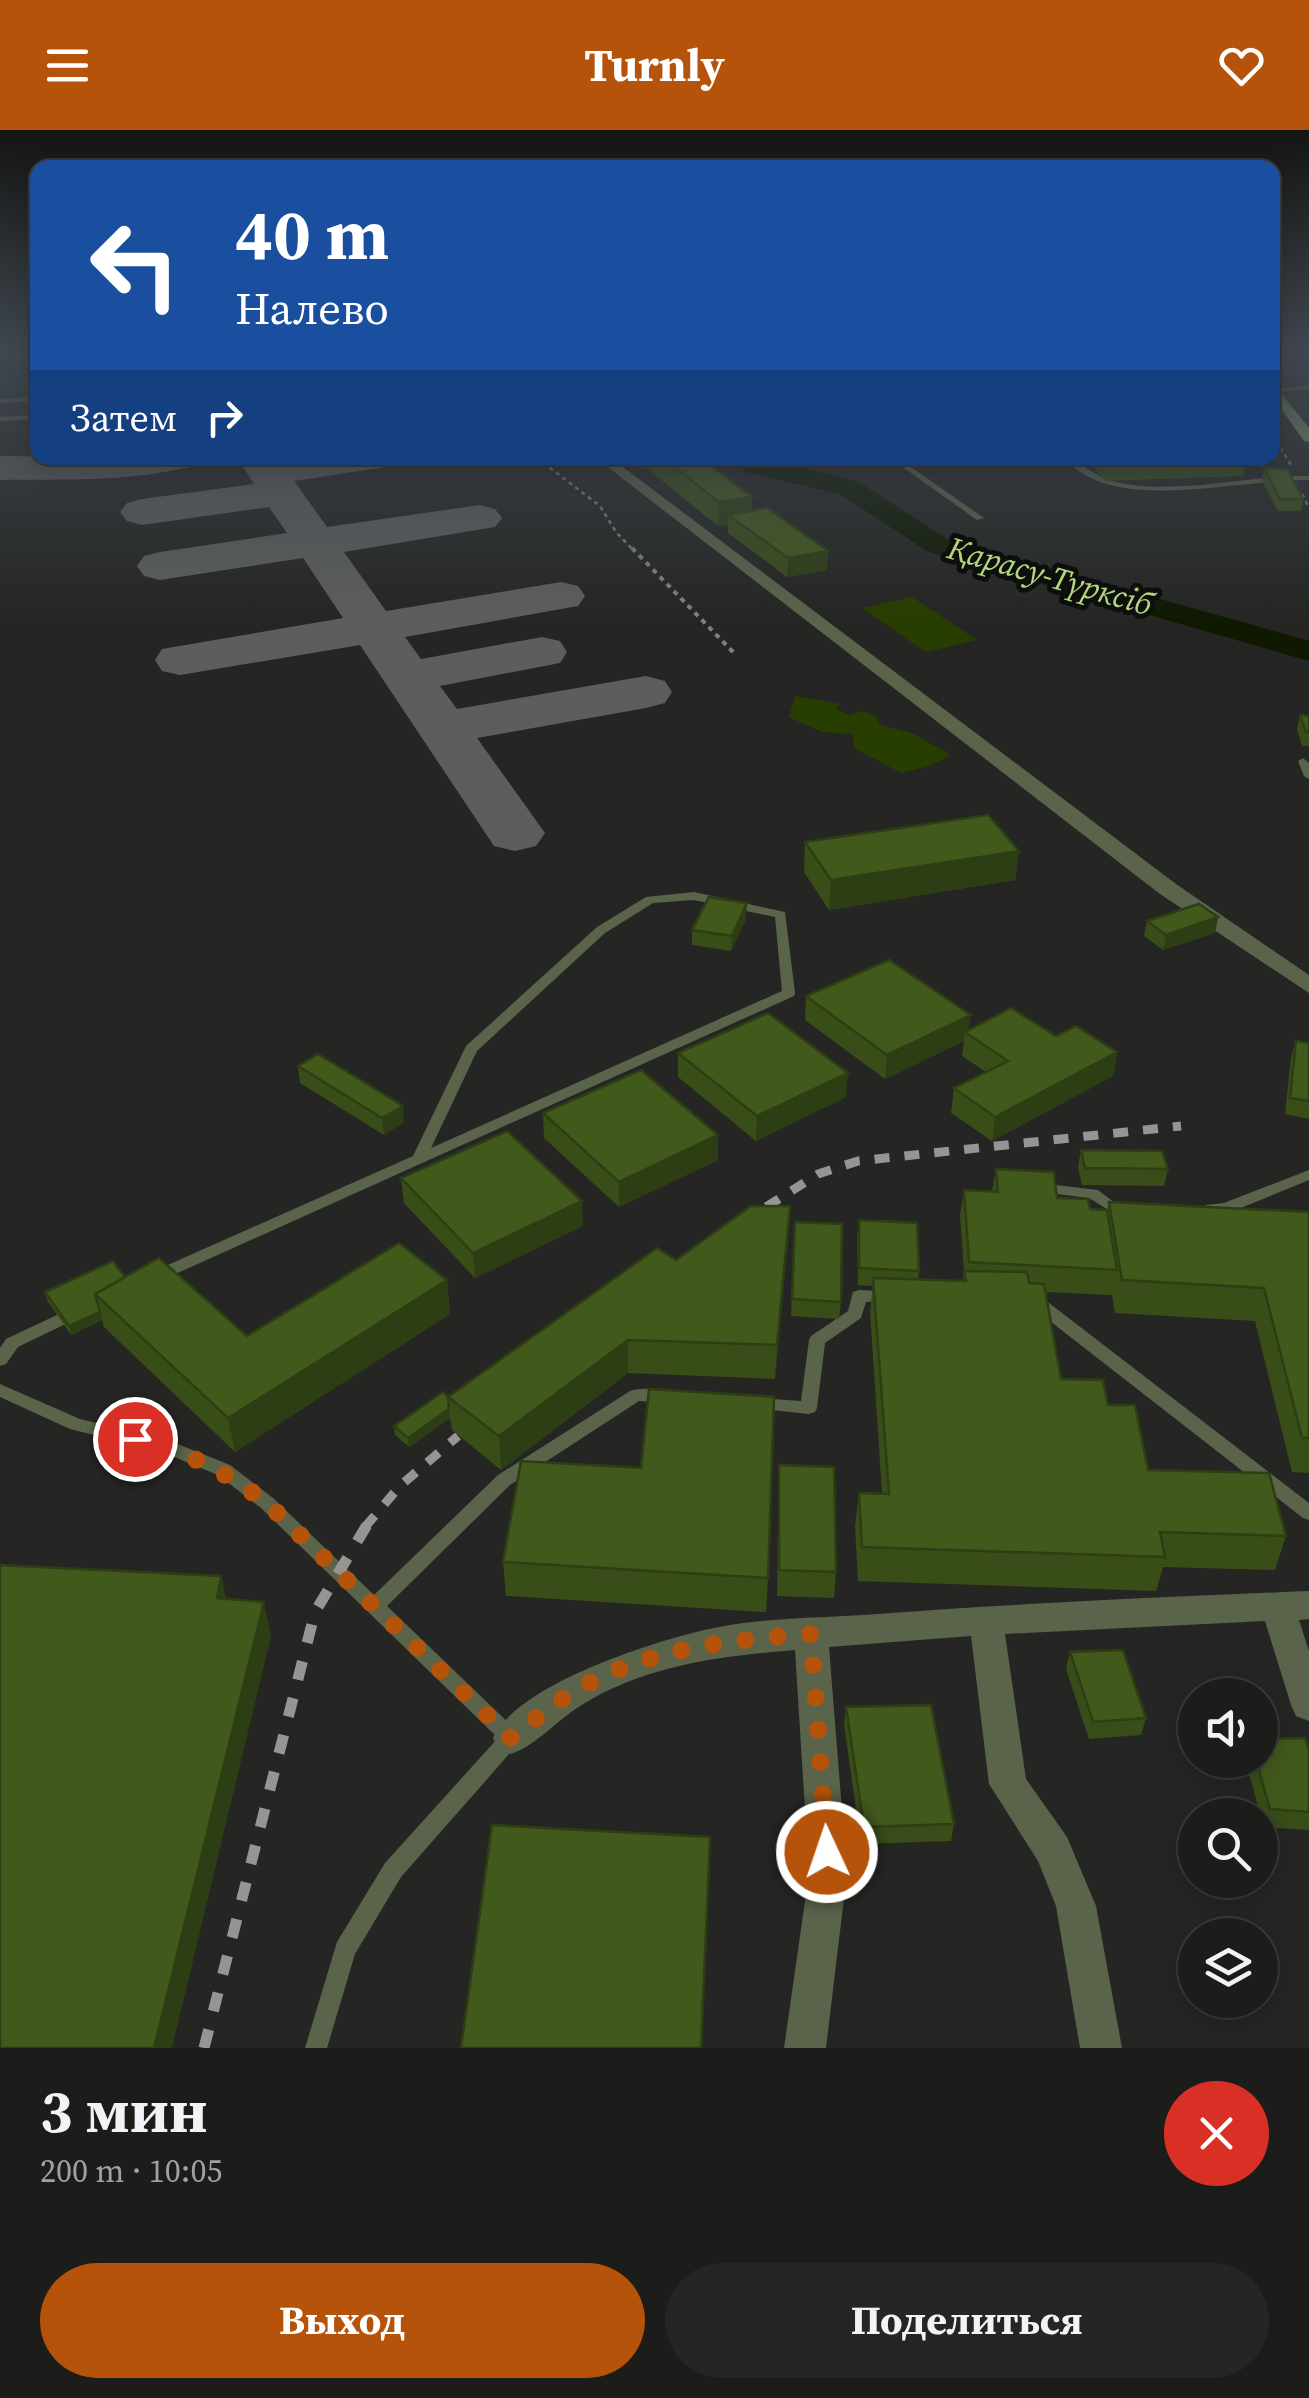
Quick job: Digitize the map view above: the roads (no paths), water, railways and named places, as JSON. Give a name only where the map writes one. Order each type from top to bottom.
[{"type":"street","points":[[612,465],[1168,889],[1309,986]]},
{"type":"street","points":[[511,1738],[569,1694],[650,1658],[722,1640],[986,1620],[1293,1605],[1309,1705]]},
{"type":"street","points":[[986,1620],[1008,1784],[1052,1850],[1076,1906],[1100,2048]]},
{"type":"street","points":[[804,2048],[828,1873],[811,1634]]},
{"type":"lane","points":[[904,465],[980,518]]},
{"type":"lane","points":[[1074,465],[1100,482],[1167,488],[1264,476],[1309,478]]},
{"type":"lane","points":[[1302,760],[1309,776]]},
{"type":"lane","points":[[135,1286],[788,993],[781,915],[694,896],[650,900],[601,930],[471,1049],[419,1158]]},
{"type":"lane","points":[[1192,1210],[1226,1208],[1309,1175]]},
{"type":"lane","points":[[1023,1187],[1093,1194],[1124,1215],[1142,1214]]},
{"type":"lane","points":[[732,1402],[808,1408],[817,1340],[856,1314],[859,1296],[899,1296]]},
{"type":"lane","points":[[1018,1300],[1038,1300],[1309,1513]]},
{"type":"lane","points":[[0,1360],[12,1342],[100,1302]]},
{"type":"lane","points":[[0,1390],[76,1424],[165,1446],[224,1470],[267,1503],[511,1738],[393,1870],[346,1950],[316,2048]]},
{"type":"lane","points":[[374,1606],[504,1480],[636,1394],[694,1399]]},
{"type":"waterway","name":"Қарасу-Түрксіб","points":[[754,465],[849,488],[937,545],[1309,651]]},
{"type":"railway","points":[[741,1223],[818,1174],[858,1161],[1181,1126]]},
{"type":"railway","points":[[365,1527],[400,1486],[458,1436]]},
{"type":"railway","points":[[204,2048],[315,1612],[367,1525]]}]
